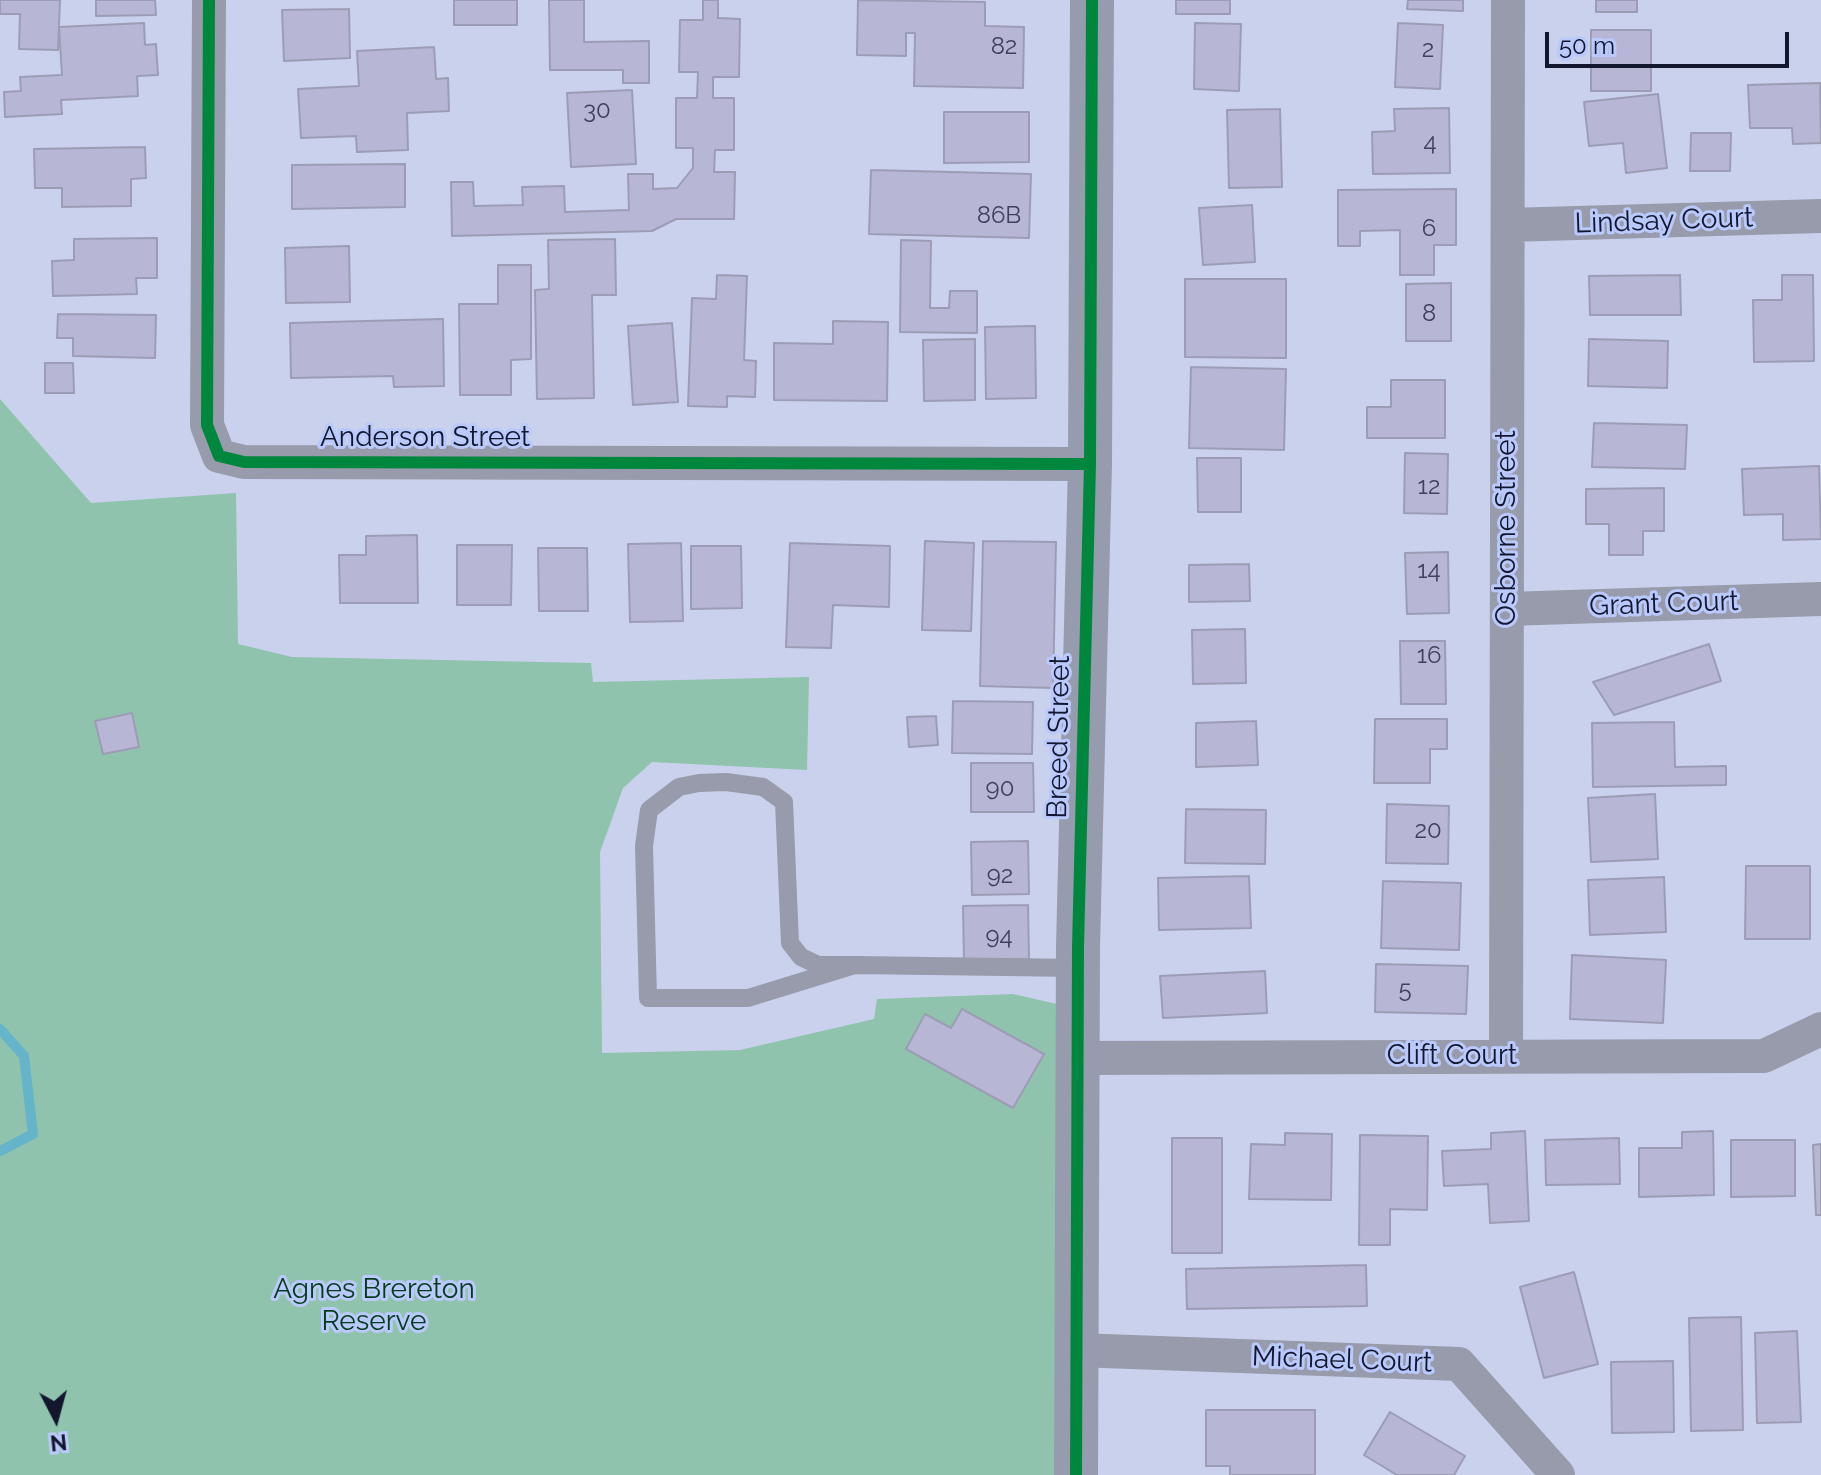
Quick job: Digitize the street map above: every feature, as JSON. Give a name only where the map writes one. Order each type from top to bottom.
[{"type":"street","name":"Anderson Street","points":[[209,0],[207,425],[219,456],[244,462],[1090,464]]},
{"type":"street","name":"Breed Street","points":[[1076,1475],[1078,968],[1090,464],[1092,0]]},
{"type":"street","name":"Osborne Street","points":[[1506,1056],[1508,0]]},
{"type":"street","name":"Lindsay Court","points":[[1508,225],[1821,216]]},
{"type":"street","name":"Grant Court","points":[[1507,609],[1821,599]]},
{"type":"street","name":"Clift Court","points":[[1078,1058],[1764,1056],[1821,1029]]},
{"type":"street","name":"Michael Court","points":[[1077,1350],[1459,1364],[1558,1475]]},
{"type":"lane","points":[[855,965],[748,998],[648,998],[644,846],[649,810],[679,787],[699,783],[726,782],[763,787],[784,802],[790,943],[801,957],[818,965],[855,965],[1078,968]]},
{"type":"green space","name":"Agnes Brereton Reserve","points":[[0,399],[91,503],[236,493],[238,644],[292,657],[591,663],[593,682],[809,677],[807,770],[652,762],[623,788],[600,852],[602,1053],[740,1050],[874,1019],[877,999],[1013,994],[1061,1005],[1056,1475],[0,1475]]},
{"type":"building","points":[[0,0],[60,0],[58,50],[19,49],[20,14],[0,14]]},
{"type":"building","points":[[96,0],[155,0],[156,15],[96,16]]},
{"type":"building","points":[[454,0],[517,0],[517,25],[454,25]]},
{"type":"building","points":[[549,0],[584,0],[584,42],[649,41],[649,83],[623,83],[623,70],[550,70]]},
{"type":"building","points":[[703,0],[718,0],[718,18],[740,19],[739,77],[713,77],[713,98],[734,98],[734,150],[715,150],[714,172],[735,172],[734,219],[676,219],[652,231],[452,236],[451,182],[473,182],[474,206],[523,205],[522,187],[564,186],[565,212],[629,210],[628,174],[653,174],[653,189],[677,188],[693,168],[693,148],[676,148],[676,98],[697,98],[698,72],[679,72],[680,20],[703,20]]},
{"type":"building","points":[[858,0],[985,2],[985,26],[1024,27],[1023,88],[914,86],[915,33],[906,33],[906,56],[857,55]]},
{"type":"building","points":[[1176,0],[1230,0],[1230,14],[1176,14]]},
{"type":"building","points":[[1408,0],[1463,0],[1463,11],[1407,9]]},
{"type":"building","points":[[1596,0],[1637,0],[1637,12],[1596,12]]},
{"type":"building","points":[[349,9],[350,58],[284,61],[282,10]]},
{"type":"building","points":[[144,23],[145,45],[156,44],[158,75],[137,76],[138,96],[61,100],[62,114],[5,117],[4,92],[21,91],[20,77],[62,75],[59,27]]},
{"type":"building","points":[[1195,23],[1241,24],[1239,91],[1194,89]]},
{"type":"building","points":[[1398,23],[1443,25],[1440,89],[1395,87]]},
{"type":"building","points":[[1591,30],[1651,30],[1651,91],[1591,91]]},
{"type":"building","points":[[434,47],[436,79],[448,78],[449,111],[407,113],[408,150],[357,152],[356,136],[301,138],[298,89],[359,86],[357,51]]},
{"type":"building","points":[[1820,83],[1821,143],[1793,144],[1792,128],[1750,128],[1748,85]]},
{"type":"building","points":[[632,90],[636,164],[571,167],[567,93]]},
{"type":"building","points":[[1658,94],[1667,168],[1626,173],[1623,143],[1589,146],[1584,102]]},
{"type":"building","points":[[1449,108],[1450,173],[1373,174],[1372,132],[1395,131],[1394,109]]},
{"type":"building","points":[[1280,109],[1282,187],[1229,188],[1227,110]]},
{"type":"building","points":[[944,112],[1029,112],[1029,162],[944,163]]},
{"type":"building","points":[[1691,133],[1731,133],[1730,171],[1690,171]]},
{"type":"building","points":[[145,147],[146,178],[131,179],[131,206],[62,207],[62,188],[35,188],[34,149]]},
{"type":"building","points":[[405,164],[405,207],[292,209],[292,165]]},
{"type":"building","points":[[871,170],[1031,174],[1029,238],[869,234]]},
{"type":"building","points":[[1456,189],[1456,245],[1434,245],[1434,275],[1400,275],[1400,230],[1360,231],[1360,246],[1338,246],[1338,190]]},
{"type":"building","points":[[1252,205],[1255,262],[1203,265],[1199,208]]},
{"type":"building","points":[[157,238],[157,278],[136,278],[137,294],[53,296],[52,261],[74,260],[74,239]]},
{"type":"building","points":[[615,239],[616,295],[592,295],[594,398],[537,399],[535,290],[549,289],[548,240]]},
{"type":"building","points":[[901,240],[931,241],[930,308],[949,308],[950,291],[977,291],[977,333],[900,332]]},
{"type":"building","points":[[349,246],[350,302],[286,303],[285,248]]},
{"type":"building","points":[[498,265],[531,265],[531,359],[511,360],[511,395],[460,395],[459,304],[498,304]]},
{"type":"building","points":[[717,275],[747,276],[744,360],[756,361],[755,397],[727,396],[727,407],[688,406],[692,298],[716,299]]},
{"type":"building","points":[[1680,275],[1681,315],[1590,315],[1589,276]]},
{"type":"building","points":[[1782,275],[1813,275],[1814,361],[1754,362],[1753,300],[1782,300]]},
{"type":"building","points":[[1185,279],[1286,279],[1286,358],[1185,357]]},
{"type":"building","points":[[1451,283],[1451,341],[1406,341],[1406,284]]},
{"type":"building","points":[[58,314],[156,315],[155,358],[73,356],[73,338],[57,338]]},
{"type":"building","points":[[443,319],[444,386],[394,387],[393,376],[291,378],[290,323]]},
{"type":"building","points":[[833,321],[888,322],[887,401],[774,400],[774,343],[833,344]]},
{"type":"building","points":[[672,323],[678,402],[633,405],[628,326]]},
{"type":"building","points":[[1035,326],[1036,398],[986,399],[985,327]]},
{"type":"building","points":[[975,339],[975,400],[924,401],[923,340]]},
{"type":"building","points":[[1589,339],[1668,341],[1667,388],[1588,386]]},
{"type":"building","points":[[45,363],[73,363],[74,393],[45,393]]},
{"type":"building","points":[[1191,367],[1286,369],[1284,450],[1189,448]]},
{"type":"building","points":[[1391,380],[1445,380],[1445,438],[1367,438],[1367,407],[1391,407]]},
{"type":"building","points":[[1594,423],[1687,425],[1685,469],[1592,467]]},
{"type":"building","points":[[1405,453],[1448,454],[1447,514],[1404,513]]},
{"type":"building","points":[[1197,458],[1241,458],[1241,512],[1198,512]]},
{"type":"building","points":[[1819,466],[1821,539],[1783,540],[1783,514],[1744,515],[1742,469]]},
{"type":"building","points":[[1664,488],[1664,531],[1643,531],[1643,555],[1609,555],[1609,524],[1586,524],[1586,489]]},
{"type":"building","points":[[417,535],[418,603],[340,603],[339,555],[366,555],[366,536]]},
{"type":"building","points":[[925,541],[974,543],[971,631],[922,630]]},
{"type":"building","points":[[983,541],[1056,542],[1053,688],[980,686]]},
{"type":"building","points":[[681,543],[683,621],[630,622],[628,544]]},
{"type":"building","points":[[790,543],[890,546],[889,607],[833,605],[831,648],[786,647]]},
{"type":"building","points":[[457,545],[512,545],[511,605],[457,605]]},
{"type":"building","points":[[691,546],[741,546],[742,608],[691,609]]},
{"type":"building","points":[[538,548],[587,548],[588,611],[539,611]]},
{"type":"building","points":[[1448,552],[1449,613],[1407,614],[1405,553]]},
{"type":"building","points":[[1249,564],[1250,601],[1189,602],[1189,565]]},
{"type":"building","points":[[1245,629],[1246,683],[1193,684],[1192,630]]},
{"type":"building","points":[[1400,641],[1445,641],[1446,704],[1401,704]]},
{"type":"building","points":[[1709,644],[1721,681],[1614,715],[1593,682]]},
{"type":"building","points":[[953,701],[1033,702],[1032,754],[952,753]]},
{"type":"building","points":[[132,713],[139,747],[103,754],[95,721]]},
{"type":"building","points":[[936,716],[938,745],[909,747],[907,717]]},
{"type":"building","points":[[1375,719],[1447,719],[1447,749],[1430,749],[1430,783],[1374,783]]},
{"type":"building","points":[[1256,721],[1258,765],[1196,767],[1196,723]]},
{"type":"building","points":[[1674,722],[1675,767],[1726,766],[1726,785],[1593,787],[1592,723]]},
{"type":"building","points":[[971,763],[1033,763],[1034,812],[971,812]]},
{"type":"building","points":[[1655,794],[1658,859],[1591,862],[1588,798]]},
{"type":"building","points":[[1387,804],[1449,806],[1448,864],[1386,863]]},
{"type":"building","points":[[1186,809],[1266,810],[1265,864],[1185,863]]},
{"type":"building","points":[[1028,841],[1029,894],[972,895],[971,842]]},
{"type":"building","points":[[1746,866],[1810,866],[1810,939],[1745,939]]},
{"type":"building","points":[[1249,876],[1251,928],[1159,930],[1158,878]]},
{"type":"building","points":[[1664,877],[1666,932],[1590,935],[1588,880]]},
{"type":"building","points":[[1383,881],[1461,883],[1459,950],[1381,948]]},
{"type":"building","points":[[1028,905],[1029,959],[964,960],[963,906]]},
{"type":"building","points":[[1572,955],[1666,960],[1663,1023],[1570,1019]]},
{"type":"building","points":[[1376,964],[1468,966],[1466,1014],[1375,1012]]},
{"type":"building","points":[[1265,971],[1267,1013],[1163,1018],[1160,976]]},
{"type":"building","points":[[962,1009],[1044,1054],[1013,1108],[906,1049],[925,1014],[951,1028]]},
{"type":"building","points":[[1525,1131],[1529,1221],[1490,1223],[1488,1184],[1444,1186],[1442,1151],[1491,1149],[1491,1133]]},
{"type":"building","points":[[1713,1131],[1714,1195],[1639,1197],[1639,1148],[1682,1148],[1682,1132]]},
{"type":"building","points":[[1285,1133],[1332,1134],[1331,1200],[1249,1199],[1251,1144],[1285,1145]]},
{"type":"building","points":[[1360,1135],[1428,1136],[1427,1210],[1390,1209],[1390,1245],[1359,1245]]},
{"type":"building","points":[[1172,1138],[1222,1138],[1222,1253],[1172,1253]]},
{"type":"building","points":[[1619,1138],[1620,1184],[1546,1185],[1545,1140]]},
{"type":"building","points":[[1731,1140],[1795,1140],[1795,1196],[1731,1197]]},
{"type":"building","points":[[1821,1144],[1821,1215],[1816,1215],[1813,1145]]},
{"type":"building","points":[[1366,1265],[1367,1306],[1187,1309],[1186,1269]]},
{"type":"building","points":[[1574,1272],[1598,1364],[1544,1378],[1520,1287]]},
{"type":"building","points":[[1741,1317],[1743,1430],[1691,1431],[1689,1318]]},
{"type":"building","points":[[1797,1331],[1801,1422],[1757,1423],[1755,1333]]},
{"type":"building","points":[[1673,1361],[1674,1432],[1612,1433],[1611,1362]]},
{"type":"building","points":[[1206,1410],[1315,1410],[1315,1475],[1230,1475],[1230,1466],[1206,1466]]},
{"type":"building","points":[[1390,1412],[1465,1456],[1454,1475],[1397,1475],[1364,1455]]},
{"type":"waterway","points":[[0,1029],[24,1056],[33,1134],[0,1151]]},
{"type":"cycle path","points":[[209,0],[207,425],[219,456],[244,462],[1090,464]]},
{"type":"cycle path","points":[[1076,1475],[1078,947],[1090,464],[1092,0]]}]
